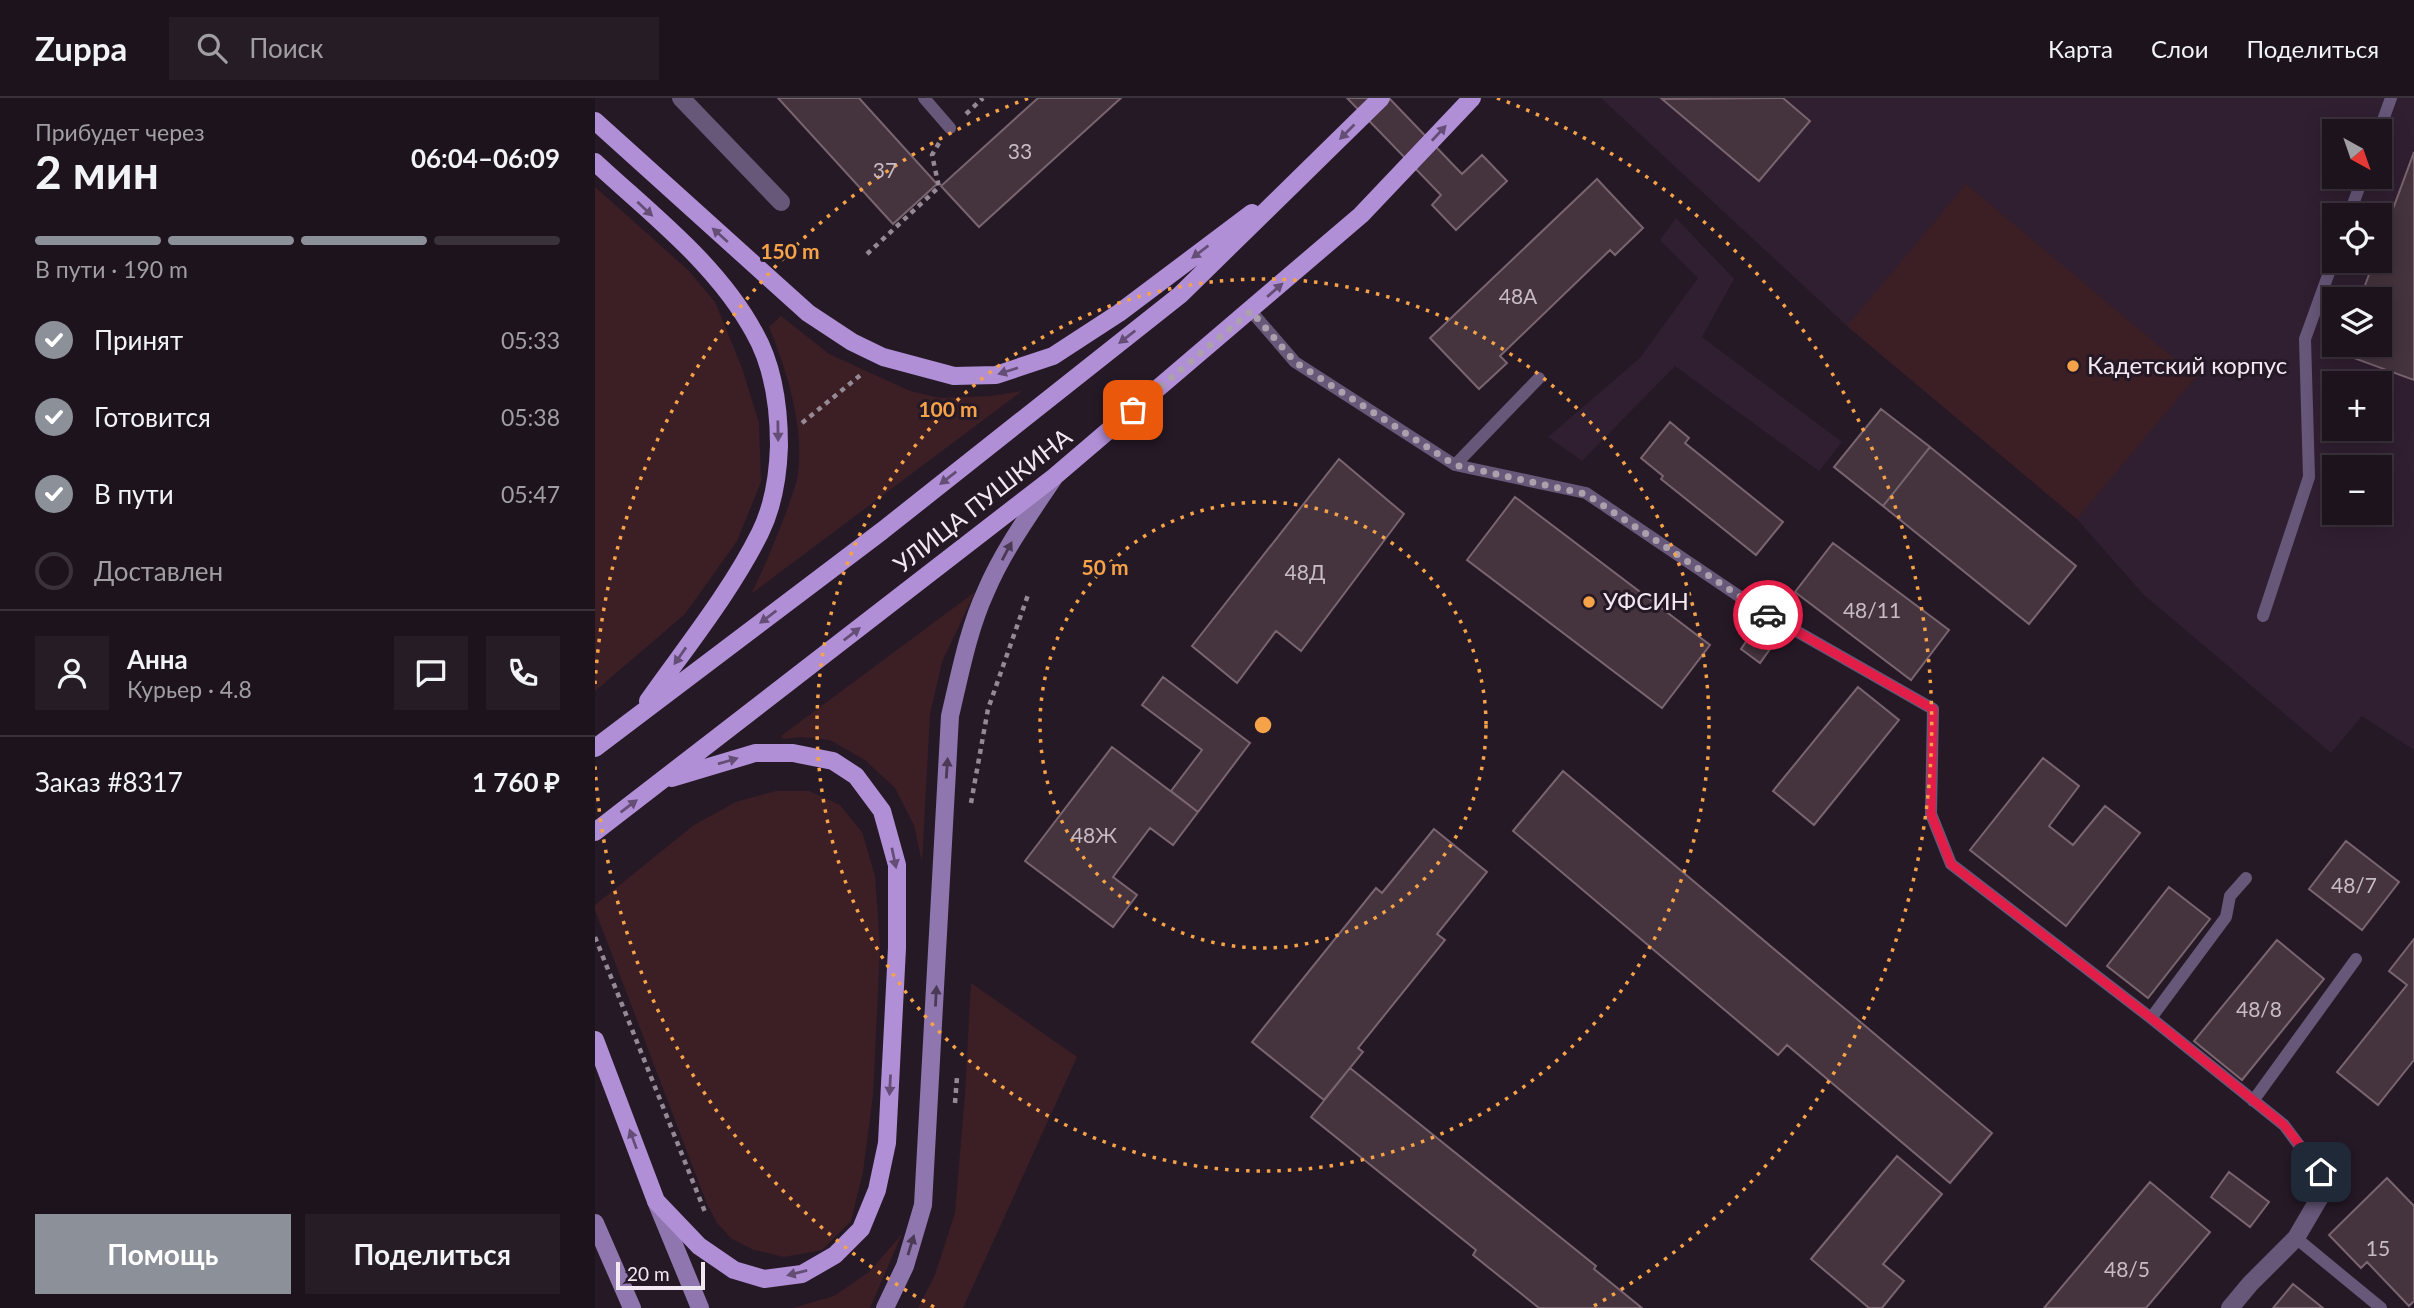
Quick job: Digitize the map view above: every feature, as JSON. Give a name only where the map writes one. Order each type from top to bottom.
[{"type":"main road","name":"УЛИЦА ПУШКИНА","points":[[595,748],[882,531],[1170,304],[1381,98]]},
{"type":"main road","name":"УЛИЦА ПУШКИНА","points":[[595,832],[1054,477],[1361,215],[1472,98]]},
{"type":"main road","points":[[595,121],[808,313],[852,342],[883,357],[954,376],[996,374],[1053,356],[1119,313],[1314,166]]},
{"type":"main road","points":[[595,162],[703,264],[735,303],[755,333],[778,412],[777,486],[761,532],[723,594],[639,714]]},
{"type":"main road","points":[[885,1308],[905,1266],[923,1205],[950,716],[964,655],[985,592],[1012,541],[1054,477]]},
{"type":"main road","points":[[656,1201],[699,1246],[734,1270],[764,1279],[802,1274],[835,1255],[861,1228],[877,1190],[887,1143],[897,948],[897,865],[882,811],[856,776],[833,761],[793,753],[754,754],[662,780]]},
{"type":"main road","points":[[595,1040],[700,1308]]},
{"type":"main road","points":[[595,1223],[632,1308]]},
{"type":"street","points":[[681,98],[781,202]]},
{"type":"street","points":[[2230,1308],[2296,1238],[2324,1179]]},
{"type":"lane","points":[[924,98],[950,128]]},
{"type":"lane","points":[[2383,119],[2391,98]]},
{"type":"lane","points":[[2263,616],[2309,477],[2305,339],[2329,273]]},
{"type":"lane","points":[[1251,311],[1295,362],[1455,465],[1586,494],[1761,611],[1933,709],[1931,814],[1951,864],[2151,1018],[2284,1125],[2324,1179]]},
{"type":"lane","points":[[1455,465],[1539,378]]},
{"type":"lane","points":[[2151,1018],[2227,917],[2230,896],[2246,878]]},
{"type":"lane","points":[[2253,1101],[2356,959]]},
{"type":"lane","points":[[2296,1238],[2381,1308]]},
{"type":"path","points":[[867,254],[939,187],[932,155],[950,128],[983,98]]},
{"type":"path","points":[[799,426],[865,372]]},
{"type":"path","points":[[971,803],[988,709],[1029,592]]},
{"type":"path","points":[[595,937],[705,1212]]},
{"type":"path","points":[[954,1116],[957,1076]]},
{"type":"shaded area","name":"Кадетский корпус","points":[[1601,98],[2414,98],[2414,750],[2362,716],[2331,753],[2143,594],[2077,519],[1847,326]]},
{"type":"shaded area","points":[[1966,184],[2196,377],[2077,519],[1847,326]]},
{"type":"shaded area","points":[[595,187],[688,270],[715,302],[742,368],[759,423],[761,482],[737,541],[685,614],[595,691]]},
{"type":"shaded area","points":[[1676,218],[1734,279],[1702,337],[1842,442],[1819,471],[1675,366],[1582,461],[1548,437],[1640,358],[1698,278],[1660,240]]},
{"type":"shaded area","points":[[781,316],[829,354],[910,391],[940,398],[991,396],[1022,391],[751,594],[787,510],[796,483],[799,461],[793,402],[769,327]]},
{"type":"shaded area","points":[[975,592],[942,662],[930,714],[922,862],[914,825],[895,788],[865,760],[830,740],[801,737],[784,739],[781,736]]},
{"type":"shaded area","points":[[776,791],[809,791],[840,805],[862,832],[875,876],[880,947],[873,1095],[863,1172],[851,1221],[822,1250],[784,1257],[754,1250],[732,1239],[717,1223],[707,1204],[595,910],[595,905],[694,825],[736,802]]},
{"type":"shaded area","points":[[971,983],[1077,1057],[963,1308],[918,1308],[935,1275],[955,1213]]},
{"type":"shaded area","points":[[902,1234],[870,1308],[793,1308],[834,1296],[869,1272]]},
{"type":"building","points":[[778,98],[859,98],[937,184],[893,224]]},
{"type":"building","points":[[1038,98],[1121,98],[979,227],[941,186]]},
{"type":"building","points":[[1347,98],[1389,98],[1462,174],[1482,155],[1507,181],[1456,230],[1432,205],[1441,195]]},
{"type":"building","points":[[1783,98],[1810,121],[1759,181],[1662,99]]},
{"type":"building","points":[[2414,152],[2414,380],[2351,357],[2392,357],[2392,287],[2364,287],[2370,273],[2392,273],[2392,212]]},
{"type":"building","points":[[1597,179],[1643,228],[1615,255],[1610,250],[1500,356],[1507,363],[1479,389],[1430,338]]},
{"type":"building","points":[[1881,409],[1930,447],[1883,506],[1834,467]]},
{"type":"building","points":[[1670,422],[1689,438],[1685,443],[1783,522],[1756,555],[1661,479],[1663,476],[1641,458]]},
{"type":"building","points":[[1930,447],[2076,566],[2029,624],[1883,506]]},
{"type":"building","points":[[1339,459],[1404,514],[1301,651],[1276,631],[1237,683],[1192,646]]},
{"type":"building","name":"УФСИН","points":[[1515,497],[1710,645],[1662,708],[1467,560]]},
{"type":"building","points":[[1833,543],[1949,630],[1911,680],[1795,592]]},
{"type":"building","points":[[1754,630],[1773,645],[1760,663],[1741,649]]},
{"type":"building","points":[[1163,677],[1250,743],[1198,812],[1171,791],[1202,750],[1142,705]]},
{"type":"building","points":[[1858,687],[1899,720],[1814,825],[1773,791]]},
{"type":"building","points":[[1112,747],[1198,812],[1173,845],[1150,828],[1113,877],[1137,895],[1113,927],[1025,861]]},
{"type":"building","points":[[2043,758],[2079,786],[2049,826],[2073,845],[2105,806],[2140,833],[2066,926],[1970,850]]},
{"type":"building","points":[[1563,771],[1992,1133],[1950,1183],[1787,1045],[1778,1055],[1513,831]]},
{"type":"building","points":[[1434,829],[1487,872],[1437,934],[1445,940],[1358,1048],[1363,1052],[1324,1100],[1252,1042],[1376,888],[1382,893]]},
{"type":"building","points":[[2346,841],[2399,882],[2362,930],[2309,889]]},
{"type":"building","points":[[2169,887],[2210,919],[2148,998],[2107,966]]},
{"type":"building","points":[[2414,939],[2414,1060],[2378,1105],[2337,1072],[2407,985],[2389,971]]},
{"type":"building","points":[[2277,940],[2324,979],[2242,1080],[2194,1041]]},
{"type":"building","points":[[1350,1068],[1596,1266],[1594,1269],[1642,1308],[1539,1308],[1473,1255],[1476,1250],[1311,1117]]},
{"type":"building","points":[[1897,1156],[1942,1194],[1883,1264],[1904,1281],[1882,1308],[1869,1308],[1811,1259]]},
{"type":"building","points":[[2229,1172],[2269,1202],[2250,1227],[2211,1197]]},
{"type":"building","points":[[2387,1178],[2414,1206],[2414,1301],[2409,1306],[2367,1262],[2361,1268],[2329,1235]]},
{"type":"building","points":[[2150,1182],[2210,1232],[2146,1308],[2044,1308]]},
{"type":"building","points":[[2293,1284],[2323,1308],[2273,1308]]},
{"type":"way so far","points":[[1133,410],[1251,311],[1295,362],[1455,465],[1586,494],[1768,615]]},
{"type":"place","name":"Кадетский корпус","points":[[2073,366]]},
{"type":"place","name":"УФСИН","points":[[1589,602]]},
{"type":"route","points":[[1768,615],[1933,709],[1931,814],[1951,864],[2151,1018],[2284,1125],[2321,1172]]}]
